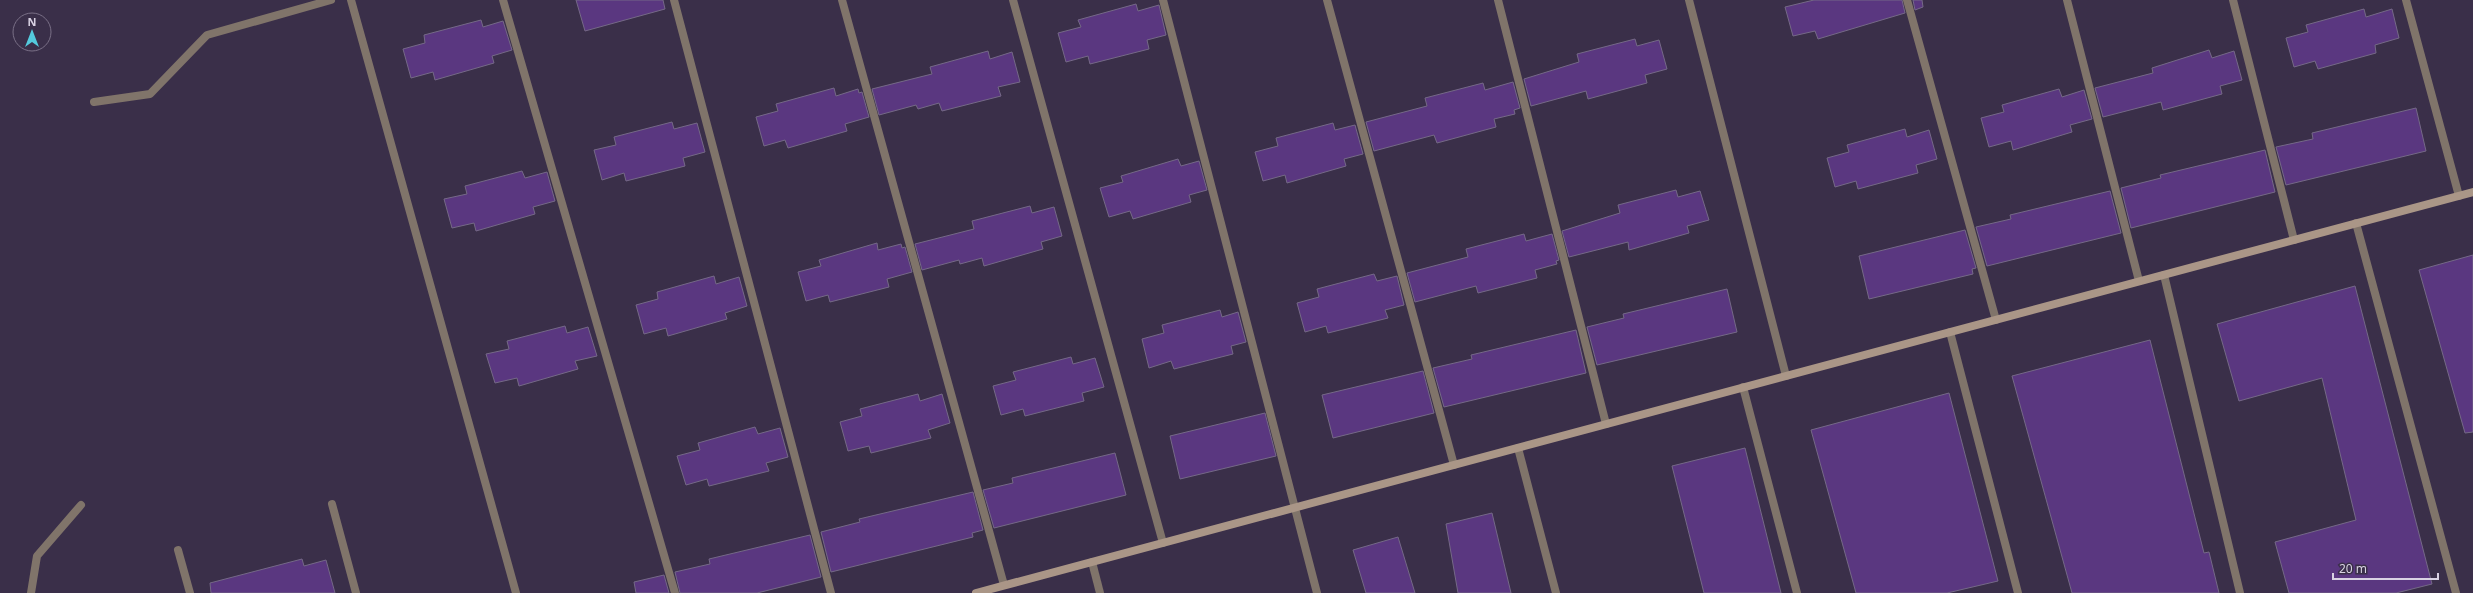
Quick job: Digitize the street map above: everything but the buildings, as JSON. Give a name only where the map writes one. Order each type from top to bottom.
[{"type":"street","points":[[94,102],[150,94],[207,35],[331,0]]},
{"type":"street","points":[[350,0],[516,593]]},
{"type":"street","points":[[503,0],[675,593]]},
{"type":"street","points":[[674,0],[831,593]]},
{"type":"street","points":[[842,0],[1004,585]]},
{"type":"street","points":[[1013,0],[1163,543]]},
{"type":"street","points":[[1163,0],[1317,593]]},
{"type":"street","points":[[1328,0],[1454,465]]},
{"type":"street","points":[[1498,0],[1606,424]]},
{"type":"street","points":[[1689,0],[1786,376]]},
{"type":"street","points":[[1907,0],[1996,320]]},
{"type":"street","points":[[2067,0],[2139,281]]},
{"type":"street","points":[[2233,0],[2294,240]]},
{"type":"street","points":[[2406,0],[2459,196]]},
{"type":"street","points":[[976,593],[2473,192]]},
{"type":"street","points":[[2356,223],[2456,593]]},
{"type":"street","points":[[2164,275],[2240,593]]},
{"type":"street","points":[[1950,332],[2018,593]]},
{"type":"street","points":[[1743,388],[1797,593]]},
{"type":"street","points":[[1518,448],[1556,593]]},
{"type":"street","points":[[332,504],[356,593]]},
{"type":"street","points":[[31,593],[37,556],[82,505]]},
{"type":"street","points":[[178,550],[190,593]]},
{"type":"street","points":[[1092,562],[1100,593]]}]
